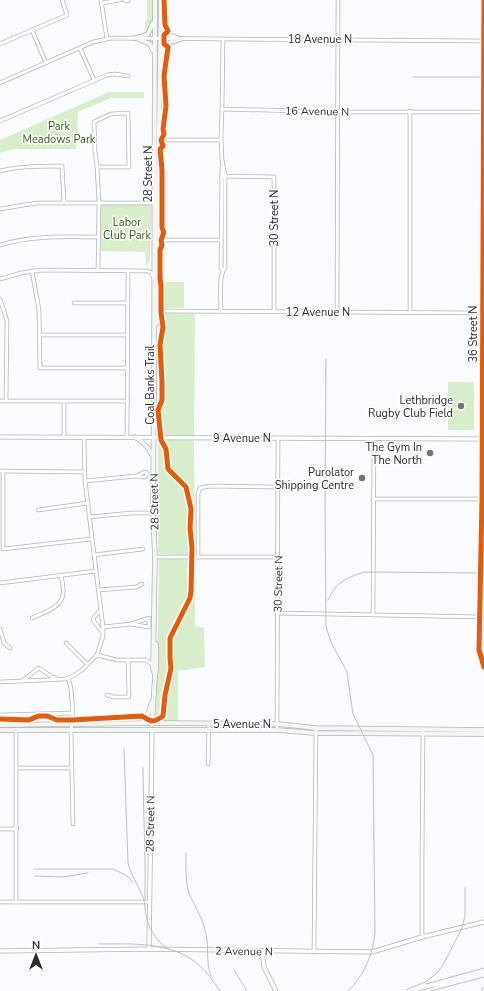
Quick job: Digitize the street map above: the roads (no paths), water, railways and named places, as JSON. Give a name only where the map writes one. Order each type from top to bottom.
[{"type":"main road","name":"28 Street N","points":[[155,0],[158,234],[155,311]]},
{"type":"main road","points":[[155,0],[160,38]]},
{"type":"main road","name":"28 Street N","points":[[152,730],[156,669],[153,513],[155,348],[154,259],[161,64],[161,0]]},
{"type":"main road","points":[[134,38],[148,34],[155,16]]},
{"type":"main road","points":[[161,25],[167,34],[180,39]]},
{"type":"main road","points":[[134,38],[147,41],[153,47],[155,59]]},
{"type":"main road","points":[[155,38],[157,42],[160,87]]},
{"type":"main road","points":[[161,64],[168,42],[180,39]]},
{"type":"main road","points":[[135,438],[142,441],[148,447],[153,459]]},
{"type":"main road","name":"28 Street N","points":[[155,632],[153,655],[155,675]]},
{"type":"main road","points":[[138,724],[146,720],[154,692]]},
{"type":"main road","name":"5 Avenue N","points":[[0,725],[278,724],[316,731]]},
{"type":"main road","name":"5 Avenue N","points":[[0,730],[484,730]]},
{"type":"main road","name":"5 Avenue N","points":[[423,731],[484,734]]},
{"type":"street","points":[[0,44],[67,15],[62,0]]},
{"type":"street","points":[[107,39],[101,2],[120,0]]},
{"type":"street","points":[[337,311],[338,0]]},
{"type":"street","name":"36 Street N","points":[[484,0],[483,499],[482,617],[479,650],[484,667]]},
{"type":"street","points":[[32,30],[46,63]]},
{"type":"street","points":[[221,311],[222,270],[225,268],[221,140],[222,38]]},
{"type":"street","name":"18 Avenue N","points":[[0,83],[93,42],[107,39],[222,38],[484,41]]},
{"type":"street","points":[[80,48],[94,80]]},
{"type":"street","points":[[0,121],[111,74],[128,76]]},
{"type":"street","name":"16 Avenue N","points":[[222,109],[337,112],[483,112]]},
{"type":"street","points":[[410,112],[410,312]]},
{"type":"street","points":[[97,167],[129,167],[128,113],[112,114],[94,122],[94,151],[97,167],[99,202],[98,270]]},
{"type":"street","points":[[159,135],[166,140]]},
{"type":"street","points":[[158,145],[166,140],[221,140]]},
{"type":"street","points":[[0,171],[12,168],[62,166],[64,202]]},
{"type":"street","name":"30 Street N","points":[[223,176],[274,177],[274,311]]},
{"type":"street","points":[[0,209],[32,203],[157,202]]},
{"type":"street","points":[[158,234],[164,240]]},
{"type":"street","points":[[0,245],[16,240],[36,237],[98,237]]},
{"type":"street","points":[[158,244],[164,240],[223,240]]},
{"type":"street","points":[[148,271],[152,266],[154,259]]},
{"type":"street","points":[[0,279],[32,271],[98,270],[148,271],[152,273],[154,279]]},
{"type":"street","points":[[32,271],[39,310],[40,368],[128,368]]},
{"type":"street","points":[[127,437],[128,271]]},
{"type":"street","points":[[0,299],[6,321],[6,401]]},
{"type":"street","points":[[74,303],[128,303]]},
{"type":"street","name":"12 Avenue N","points":[[155,311],[337,311],[483,314]]},
{"type":"street","points":[[39,335],[128,336]]},
{"type":"street","points":[[0,401],[128,401]]},
{"type":"street","points":[[64,401],[64,438]]},
{"type":"street","name":"9 Avenue N","points":[[0,437],[483,439]]},
{"type":"street","points":[[0,682],[68,678],[77,673],[97,654],[103,633],[103,627],[84,472],[84,438]]},
{"type":"street","name":"30 Street N","points":[[277,730],[277,613],[279,557],[278,438]]},
{"type":"street","points":[[373,615],[374,438]]},
{"type":"street","points":[[84,472],[1,471],[3,549],[92,539]]},
{"type":"street","points":[[85,481],[136,476]]},
{"type":"street","points":[[198,557],[198,493],[200,488],[210,486],[279,487]]},
{"type":"street","points":[[373,499],[483,499]]},
{"type":"street","points":[[38,510],[88,503]]},
{"type":"street","points":[[89,517],[132,513],[153,513]]},
{"type":"street","points":[[94,555],[143,549]]},
{"type":"street","points":[[155,557],[279,557]]},
{"type":"street","points":[[0,583],[96,570]]},
{"type":"street","points":[[32,618],[50,610],[61,600],[63,594],[61,575]]},
{"type":"street","points":[[98,590],[136,587],[142,584]]},
{"type":"street","points":[[101,610],[93,620],[96,626],[103,633]]},
{"type":"street","points":[[277,613],[482,617]]},
{"type":"street","points":[[103,627],[131,624],[149,618],[149,626],[131,624]]},
{"type":"street","points":[[0,629],[4,643],[10,648]]},
{"type":"street","points":[[66,643],[87,664]]},
{"type":"street","points":[[97,654],[117,660],[146,660],[151,658],[153,655]]},
{"type":"street","points":[[107,695],[114,697],[128,696],[128,660]]},
{"type":"street","points":[[146,660],[153,665]]},
{"type":"street","points":[[20,681],[39,668],[52,677],[59,679]]},
{"type":"street","points":[[68,678],[70,684],[72,713],[72,724],[70,730],[73,824]]},
{"type":"street","points":[[0,715],[72,713]]},
{"type":"street","points":[[208,764],[209,724]]},
{"type":"street","points":[[16,729],[16,902]]},
{"type":"street","name":"28 Street N","points":[[149,949],[152,730]]},
{"type":"street","points":[[314,952],[316,731]]},
{"type":"street","points":[[422,937],[423,731]]},
{"type":"street","points":[[16,768],[72,768]]},
{"type":"street","points":[[0,829],[17,829]]},
{"type":"street","points":[[0,902],[149,902]]},
{"type":"street","name":"2 Avenue N","points":[[0,951],[149,949],[372,952],[422,937],[484,922]]},
{"type":"street","points":[[262,951],[264,967],[276,991]]},
{"type":"railway","points":[[413,77],[484,77]]},
{"type":"railway","points":[[326,359],[326,627],[331,642],[347,672],[353,714],[373,755],[375,933],[367,964],[359,979],[348,991]]},
{"type":"railway","points":[[328,600],[338,585],[352,576],[364,572],[484,573]]},
{"type":"railway","points":[[124,749],[128,863],[143,897],[147,920],[151,931],[157,939],[170,950]]},
{"type":"railway","points":[[143,768],[145,899]]},
{"type":"railway","points":[[186,853],[186,873],[189,893],[202,920],[205,930],[208,965],[211,976]]},
{"type":"railway","points":[[34,869],[113,869],[127,876],[133,882]]},
{"type":"railway","points":[[35,876],[63,877],[88,873]]},
{"type":"railway","points":[[406,990],[425,982],[436,974],[443,965],[462,928],[465,916],[465,888]]},
{"type":"railway","points":[[99,944],[138,944],[164,948],[177,952],[188,957],[199,965],[208,974],[220,991]]},
{"type":"railway","points":[[426,984],[484,968]]},
{"type":"railway","points":[[234,970],[247,991]]},
{"type":"railway","points":[[431,991],[484,977]]},
{"type":"railway","points":[[419,991],[434,987]]},
{"type":"place","name":"Lethbridge Rugby Club Field","points":[[461,406]]},
{"type":"place","name":"The Gym In The North","points":[[430,453]]},
{"type":"place","name":"Purolator Shipping Centre","points":[[362,478]]},
{"type":"park label","name":"Park Meadows Park","points":[[59,132]]},
{"type":"park label","name":"Labor Club Park","points":[[127,228]]}]
